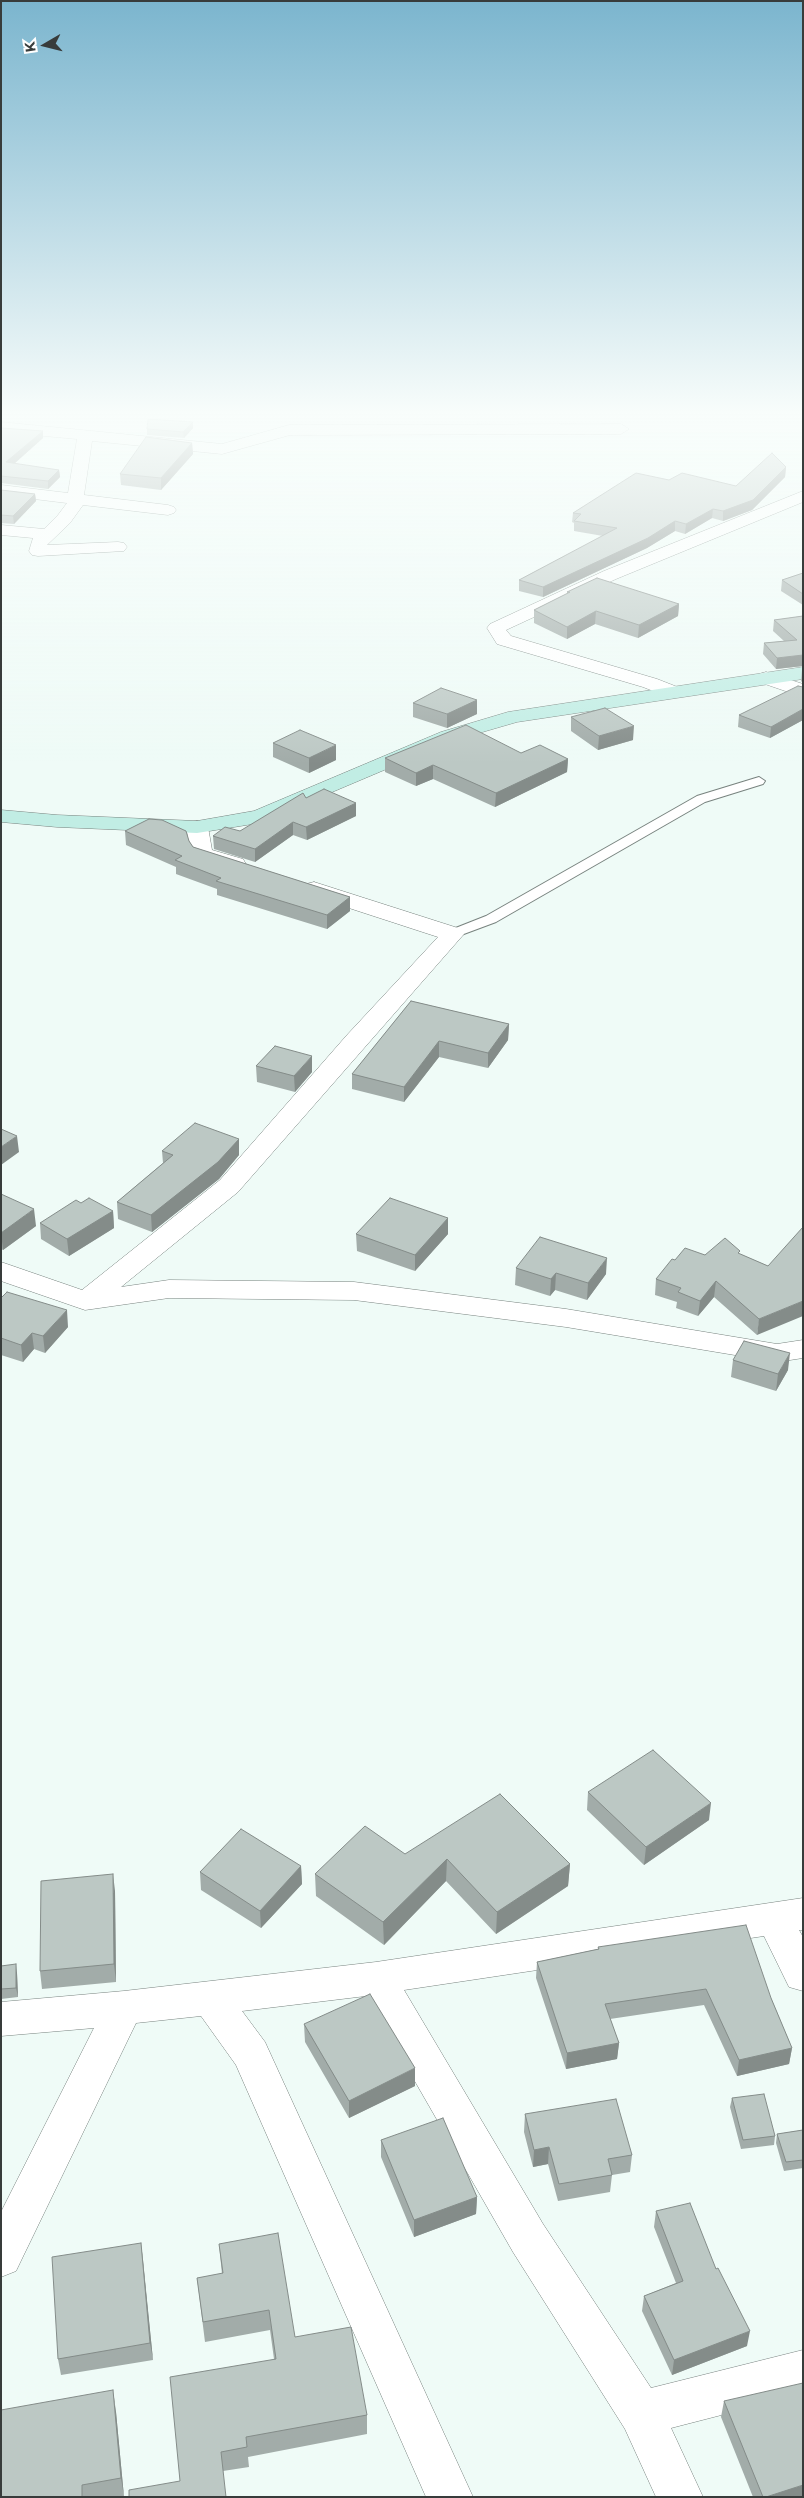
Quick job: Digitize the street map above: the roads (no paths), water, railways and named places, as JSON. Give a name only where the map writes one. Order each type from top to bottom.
[{"type":"street","points":[[18,532],[45,534]]},
{"type":"street","points":[[48,532],[39,542],[38,551],[118,547]]},
{"type":"street","points":[[673,692],[650,683],[504,640],[496,628],[610,575],[716,532]]},
{"type":"street","points":[[1,816],[57,821],[197,828],[259,817],[448,736],[515,716],[803,673]]},
{"type":"street","points":[[766,678],[803,691]]},
{"type":"street","points":[[197,828],[202,854],[258,872]]},
{"type":"street","points":[[85,1301],[229,1186],[356,1040],[453,934],[295,884]]},
{"type":"street","points":[[1,1270],[85,1301],[169,1289],[354,1291],[566,1318],[777,1353],[803,1349]]},
{"type":"street","points":[[1,2019],[124,2008],[376,1978],[788,1917],[803,1975]]},
{"type":"street","points":[[376,1978],[528,2238],[641,2413],[680,2497]]},
{"type":"street","points":[[210,1998],[251,2054],[450,2497]]},
{"type":"street","points":[[1,2257],[124,2008]]},
{"type":"street","points":[[641,2413],[803,2372]]},
{"type":"lane","points":[[453,934],[491,919],[701,799],[759,781]]}]
